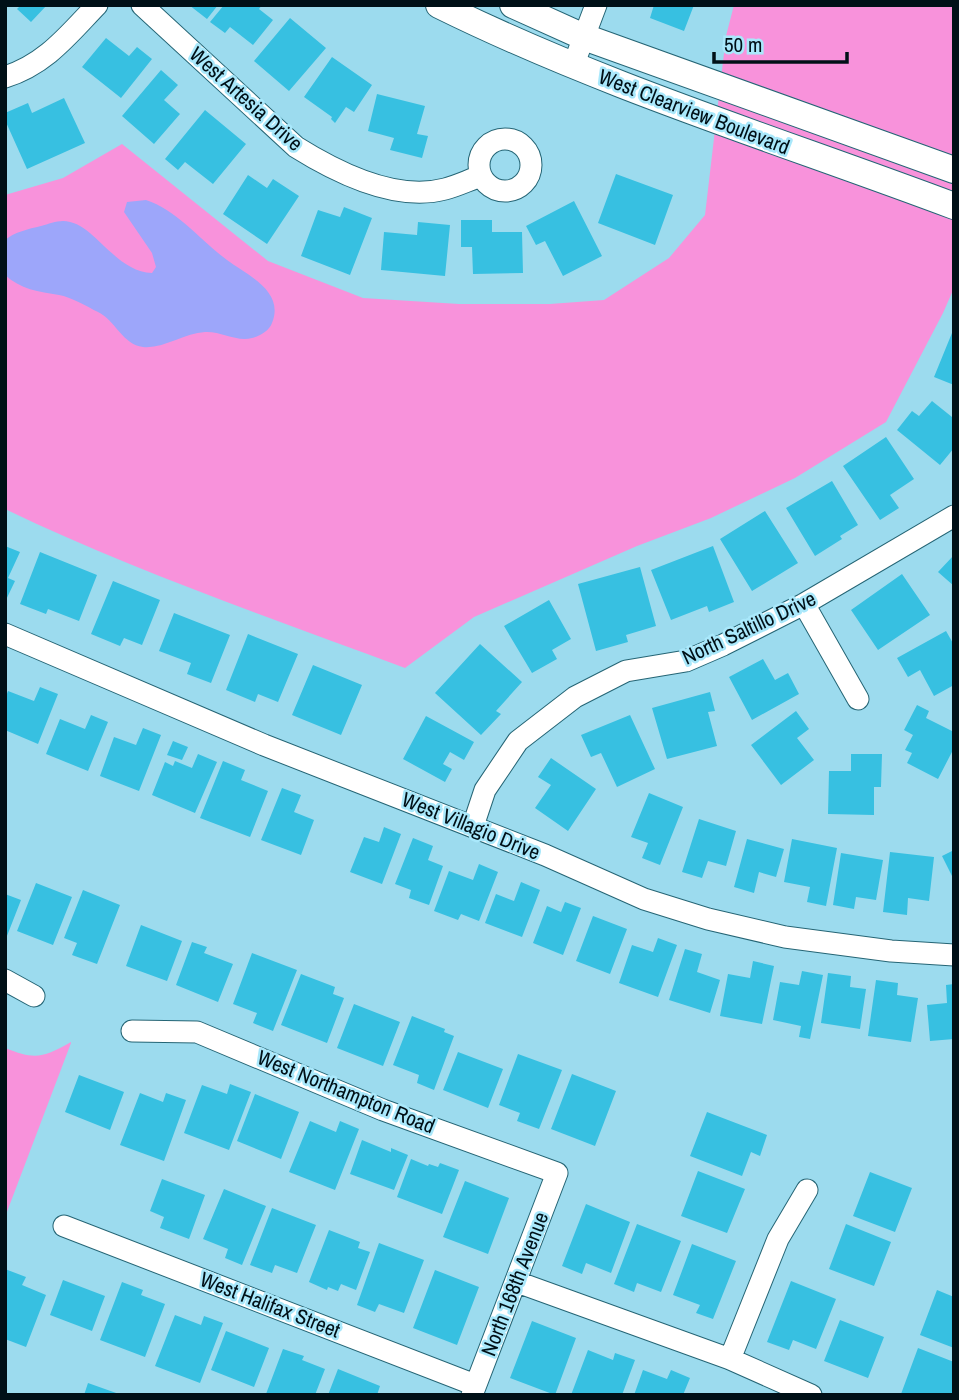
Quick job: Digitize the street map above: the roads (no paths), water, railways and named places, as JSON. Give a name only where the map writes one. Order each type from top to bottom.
[{"type":"street","points":[[5,77],[22,72],[50,55],[97,5]]},
{"type":"street","name":"West Artesia Drive","points":[[142,5],[296,146],[322,163],[352,177],[405,191],[444,190],[481,176]]},
{"type":"street","name":"West Clearview Boulevard","points":[[439,5],[573,66],[783,146],[954,206]]},
{"type":"street","name":"West Clearview Boulevard","points":[[513,5],[584,37],[954,170]]},
{"type":"street","points":[[573,66],[596,5]]},
{"type":"street","name":"North Saltillo Drive","points":[[473,826],[485,790],[518,741],[575,697],[626,671],[686,661],[804,604],[954,516]]},
{"type":"street","points":[[804,604],[858,699]]},
{"type":"street","name":"West Villagio Drive","points":[[5,635],[264,745],[473,826],[644,899],[708,919],[785,937],[891,951],[954,955]]},
{"type":"street","points":[[5,980],[34,996]]},
{"type":"street","name":"West Northampton Road","points":[[132,1031],[197,1031],[383,1110],[557,1173]]},
{"type":"street","name":"North 168th Avenue","points":[[474,1390],[557,1173]]},
{"type":"street","points":[[730,1359],[778,1238],[807,1189]]},
{"type":"street","name":"West Halifax Street","points":[[64,1226],[474,1390]]},
{"type":"street","points":[[517,1282],[730,1359],[811,1395]]},
{"type":"water","points":[[146,200],[178,218],[227,260],[262,285],[269,293],[275,312],[271,326],[266,331],[246,339],[211,332],[197,333],[159,346],[143,347],[130,342],[98,312],[59,295],[23,287],[5,275],[5,240],[22,231],[63,221],[85,229],[126,264],[152,273],[156,267],[152,253],[124,212],[127,202]]}]
